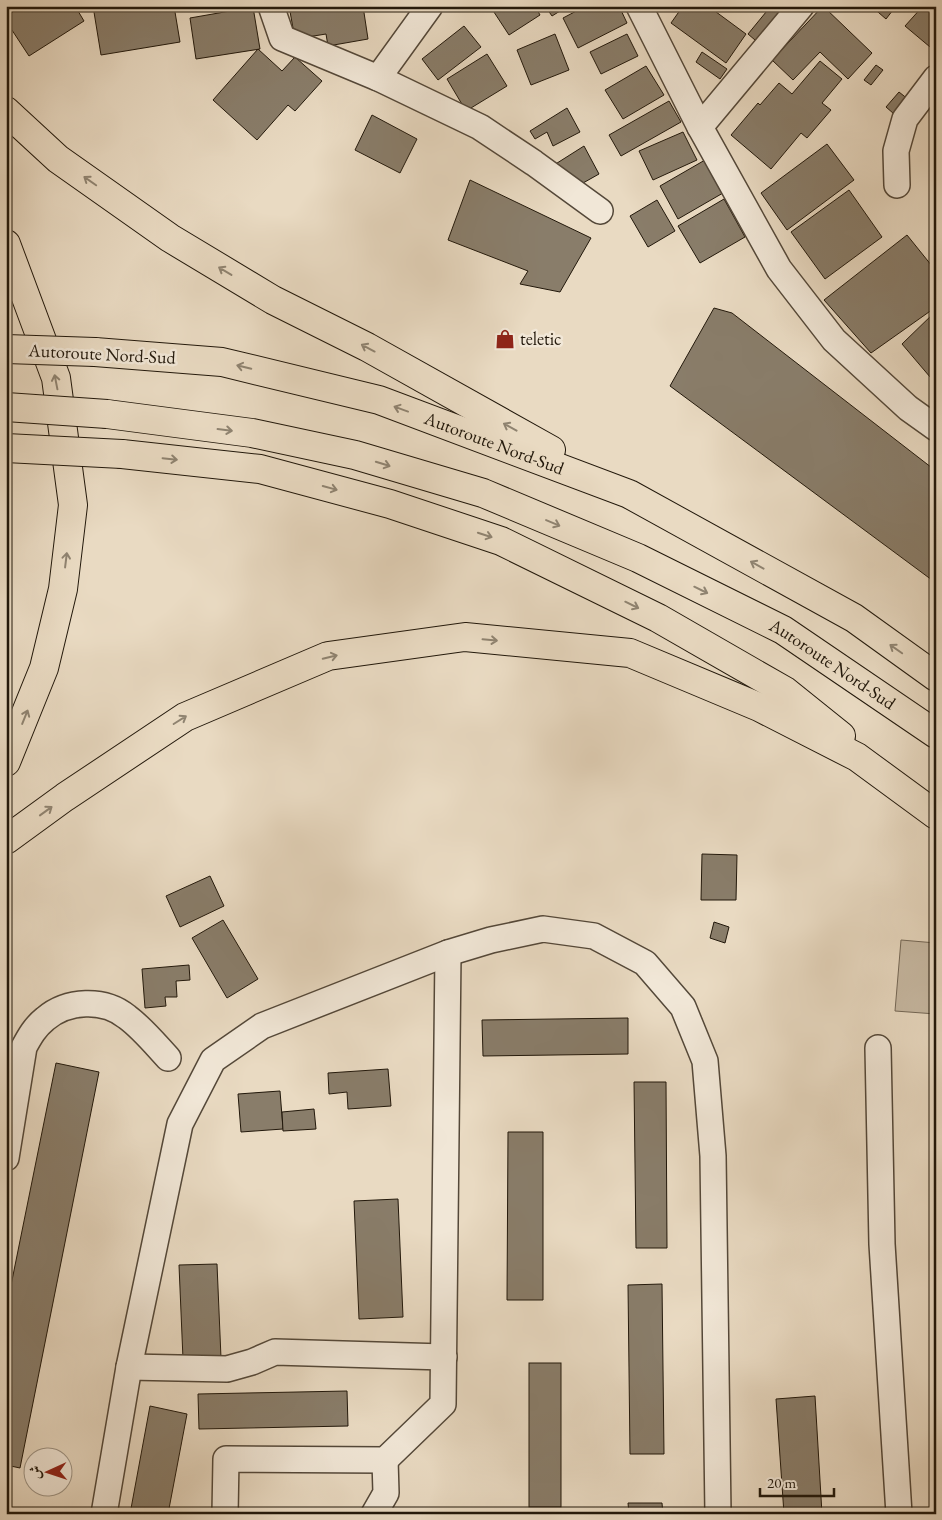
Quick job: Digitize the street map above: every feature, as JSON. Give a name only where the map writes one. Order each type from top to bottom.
[{"type":"highway","points":[[6,111],[58,159],[170,238],[273,300],[367,347],[629,494]]},
{"type":"highway","points":[[6,244],[56,378],[73,505],[63,589],[44,668],[6,762]]},
{"type":"highway","name":"Autoroute Nord-Sud","points":[[6,349],[95,352],[222,362],[379,400],[629,494],[854,618],[936,677]]},
{"type":"highway","name":"Autoroute Nord-Sud","points":[[6,407],[107,414],[252,433],[355,455],[483,493],[638,558],[783,630],[936,734]]},
{"type":"highway","points":[[6,448],[122,454],[260,469],[390,504],[501,541],[658,618],[785,691],[936,814]]},
{"type":"highway","points":[[6,840],[65,797],[185,717],[328,656],[465,637],[630,653],[759,707],[857,757],[936,814]]},
{"type":"street","points":[[271,6],[282,38],[378,78],[480,127],[534,163],[600,212]]},
{"type":"street","points":[[378,78],[430,6]]},
{"type":"street","points":[[700,127],[801,6]]},
{"type":"street","points":[[650,12],[700,127],[779,268],[834,340],[908,408],[936,428]]},
{"type":"street","points":[[897,185],[896,151],[905,119],[936,78]]},
{"type":"street","points":[[104,1514],[129,1367],[180,1124],[213,1060],[262,1026],[448,953],[491,940],[543,929],[594,936],[645,964],[683,1006],[705,1061],[713,1156],[718,1514]]},
{"type":"street","points":[[225,1514],[226,1459],[385,1460],[443,1404],[448,953]]},
{"type":"street","points":[[6,1158],[24,1047],[33,1031],[45,1019],[60,1009],[77,1004],[94,1004],[112,1008],[127,1016],[168,1058]]},
{"type":"street","points":[[878,1048],[882,1244],[900,1514]]},
{"type":"street","points":[[129,1367],[226,1369],[252,1362],[275,1352],[444,1357]]},
{"type":"street","points":[[374,1514],[386,1493],[385,1460]]},
{"type":"shaded area","points":[[901,940],[936,943],[936,1014],[895,1011]]},
{"type":"building","points":[[6,6],[75,6],[84,21],[29,56],[6,21]]},
{"type":"building","points":[[93,6],[174,6],[180,42],[101,55]]},
{"type":"building","points":[[199,6],[225,6],[200,11]]},
{"type":"building","points":[[289,6],[363,6],[368,39],[328,46],[326,34],[295,39]]},
{"type":"building","points":[[490,6],[535,6],[540,15],[509,35]]},
{"type":"building","points":[[545,6],[568,6],[552,16]]},
{"type":"building","points":[[586,6],[619,6],[627,23],[578,48],[563,18]]},
{"type":"building","points":[[683,6],[708,6],[746,34],[726,63],[671,23]]},
{"type":"building","points":[[771,6],[781,6],[789,13],[762,46],[748,34]]},
{"type":"building","points":[[823,6],[872,53],[848,79],[820,52],[793,80],[772,60]]},
{"type":"building","points":[[871,6],[896,6],[886,19]]},
{"type":"building","points":[[923,6],[936,6],[936,52],[905,26]]},
{"type":"building","points":[[253,7],[260,49],[196,59],[190,18]]},
{"type":"building","points":[[464,26],[481,47],[438,80],[422,59]]},
{"type":"building","points":[[555,34],[569,70],[531,85],[517,50]]},
{"type":"building","points":[[627,34],[638,56],[601,74],[590,52]]},
{"type":"building","points":[[258,49],[282,71],[295,57],[322,81],[295,111],[288,105],[257,140],[213,100]]},
{"type":"building","points":[[702,52],[727,69],[720,79],[696,62]]},
{"type":"building","points":[[487,54],[507,86],[466,111],[447,79]]},
{"type":"building","points":[[820,61],[842,79],[822,103],[831,110],[807,138],[801,133],[771,169],[731,135],[758,103],[760,105],[779,83],[792,94]]},
{"type":"building","points":[[876,65],[883,70],[871,85],[864,80]]},
{"type":"building","points":[[646,66],[664,95],[623,119],[605,90]]},
{"type":"building","points":[[899,92],[914,104],[901,120],[886,107]]},
{"type":"building","points":[[669,101],[681,122],[621,156],[609,135]]},
{"type":"building","points":[[567,108],[580,132],[553,146],[547,132],[535,139],[530,131]]},
{"type":"building","points":[[372,115],[417,139],[400,173],[355,150]]},
{"type":"building","points":[[683,132],[697,160],[653,180],[639,151]]},
{"type":"building","points":[[827,144],[854,180],[787,230],[761,193]]},
{"type":"building","points":[[584,146],[599,174],[583,183],[554,165]]},
{"type":"building","points":[[705,160],[723,193],[678,219],[660,186]]},
{"type":"building","points":[[470,180],[591,238],[560,292],[520,284],[528,271],[448,240]]},
{"type":"building","points":[[849,190],[882,237],[825,279],[791,232]]},
{"type":"building","points":[[724,199],[745,237],[700,263],[678,226]]},
{"type":"building","points":[[657,200],[675,231],[648,247],[630,216]]},
{"type":"building","points":[[907,235],[936,271],[936,307],[871,353],[824,300]]},
{"type":"building","points":[[714,308],[732,313],[936,471],[936,583],[670,386]]},
{"type":"building","points":[[936,311],[936,384],[902,344]]},
{"type":"building","points":[[702,854],[737,855],[736,900],[701,900]]},
{"type":"building","points":[[210,876],[224,906],[180,927],[166,896]]},
{"type":"building","points":[[223,920],[258,979],[227,998],[192,938]]},
{"type":"building","points":[[714,922],[729,927],[725,943],[710,938]]},
{"type":"building","points":[[189,965],[190,980],[176,981],[177,997],[165,997],[166,1006],[145,1008],[142,969]]},
{"type":"building","points":[[628,1018],[628,1054],[483,1056],[482,1020]]},
{"type":"building","points":[[56,1063],[99,1072],[24,1448],[22,1448],[20,1468],[6,1465],[6,1310]]},
{"type":"building","points":[[388,1069],[391,1106],[348,1109],[347,1092],[329,1094],[328,1073]]},
{"type":"building","points":[[634,1082],[666,1082],[667,1248],[636,1248]]},
{"type":"building","points":[[280,1091],[283,1129],[241,1132],[238,1094]]},
{"type":"building","points":[[314,1109],[316,1129],[283,1131],[282,1112]]},
{"type":"building","points":[[508,1132],[543,1132],[543,1300],[507,1300]]},
{"type":"building","points":[[398,1199],[403,1317],[359,1319],[354,1201]]},
{"type":"building","points":[[217,1264],[221,1358],[183,1359],[179,1265]]},
{"type":"building","points":[[662,1284],[664,1454],[630,1454],[628,1285]]},
{"type":"building","points":[[529,1363],[561,1363],[561,1507],[529,1507]]},
{"type":"building","points":[[347,1391],[348,1426],[199,1429],[198,1394]]},
{"type":"building","points":[[815,1396],[822,1514],[784,1514],[776,1399]]},
{"type":"building","points":[[150,1406],[187,1414],[168,1514],[130,1514]]},
{"type":"building","points":[[628,1503],[662,1503],[663,1514],[629,1514]]},
{"type":"place","name":"teletic","points":[[505,339]]}]
